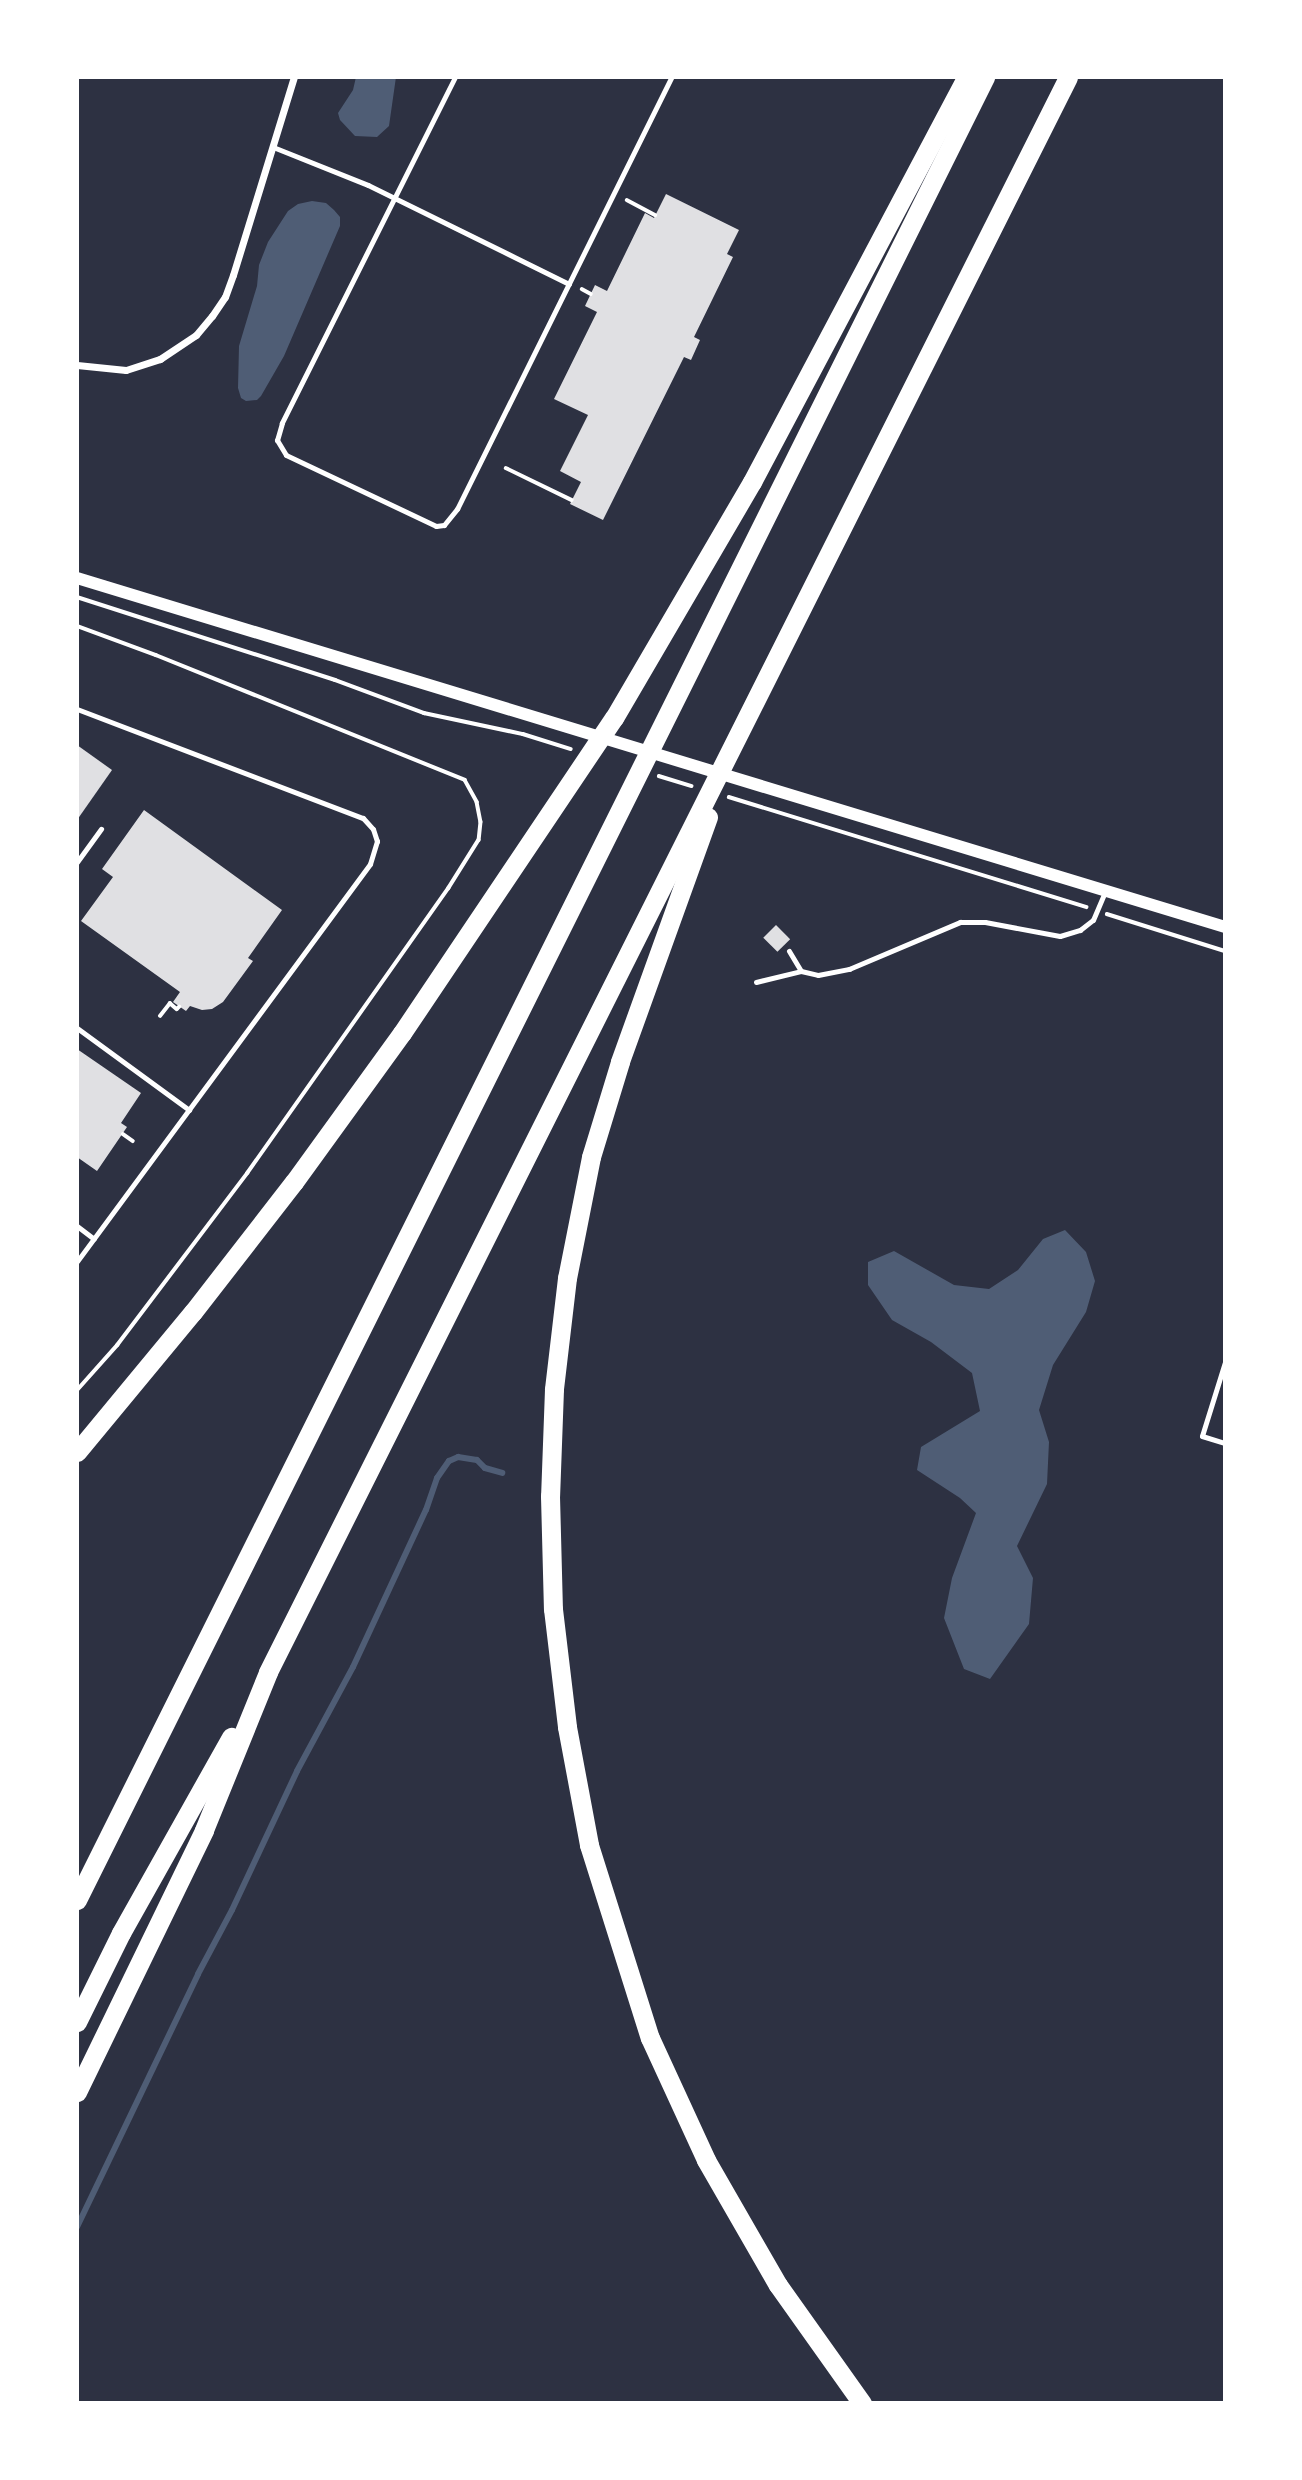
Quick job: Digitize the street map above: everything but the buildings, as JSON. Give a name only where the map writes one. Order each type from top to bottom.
[{"type":"highway","points":[[77,1452],[193,1312],[318,1150],[402,1033],[614,718],[752,482],[966,77]]},
{"type":"highway","points":[[77,1900],[985,77]]},
{"type":"highway","points":[[77,2022],[121,1933],[268,1672],[1068,77]]},
{"type":"highway","points":[[725,762],[696,854],[620,1062],[591,1157],[567,1278],[554,1389],[550,1496],[553,1609],[567,1727],[589,1845],[650,2038],[706,2160],[778,2285],[862,2403]]},
{"type":"highway","points":[[77,2092],[204,1830],[268,1672]]},
{"type":"street","points":[[77,365],[126,370],[152,362],[178,348],[204,325],[225,297],[294,77]]},
{"type":"street","points":[[77,578],[1225,927]]},
{"type":"lane","points":[[455,77],[282,422],[277,440],[286,455],[427,524],[444,524],[457,509],[671,77]]},
{"type":"lane","points":[[273,147],[394,198],[569,284]]},
{"type":"lane","points":[[77,709],[363,818],[376,835],[377,849],[370,864],[77,1262]]},
{"type":"lane","points":[[77,862],[101,829]]},
{"type":"lane","points":[[756,982],[802,971],[818,975],[849,969],[960,922],[985,922],[1060,936],[1080,930],[1093,920],[1106,890]]},
{"type":"lane","points":[[789,951],[802,971]]},
{"type":"lane","points":[[77,1028],[189,1110]]},
{"type":"lane","points":[[77,1226],[94,1239]]},
{"type":"lane","points":[[1225,1362],[1223,1377],[1202,1436],[1225,1443]]},
{"type":"path","points":[[626,200],[655,215]]},
{"type":"path","points":[[582,289],[591,294]]},
{"type":"path","points":[[506,468],[572,500]]},
{"type":"path","points":[[77,597],[335,680],[424,712],[523,734],[576,750]]},
{"type":"path","points":[[656,775],[695,787]]},
{"type":"path","points":[[722,795],[1225,951]]},
{"type":"path","points":[[160,1016],[170,1003],[177,1009],[179,1007]]},
{"type":"path","points":[[123,1134],[133,1141]]},
{"type":"water","points":[[356,77],[396,77],[389,126],[377,137],[355,136],[340,120],[338,113],[353,90]]},
{"type":"water","points":[[312,201],[326,203],[334,210],[340,217],[340,226],[284,356],[261,396],[257,400],[246,401],[241,398],[238,388],[239,346],[257,286],[259,265],[268,242],[288,211],[298,204]]},
{"type":"water","points":[[1065,1230],[1086,1252],[1095,1281],[1086,1312],[1053,1365],[1039,1410],[1049,1442],[1047,1484],[1017,1546],[1033,1578],[1029,1624],[990,1679],[964,1669],[944,1618],[952,1578],[976,1513],[960,1498],[917,1470],[921,1447],[980,1411],[972,1373],[931,1342],[892,1320],[868,1285],[868,1262],[894,1251],[954,1285],[989,1289],[1018,1270],[1043,1239]]},
{"type":"waterway","points":[[77,2227],[297,1771],[353,1667],[426,1510],[437,1478],[449,1461],[458,1457],[477,1460],[485,1468],[502,1473]]}]
